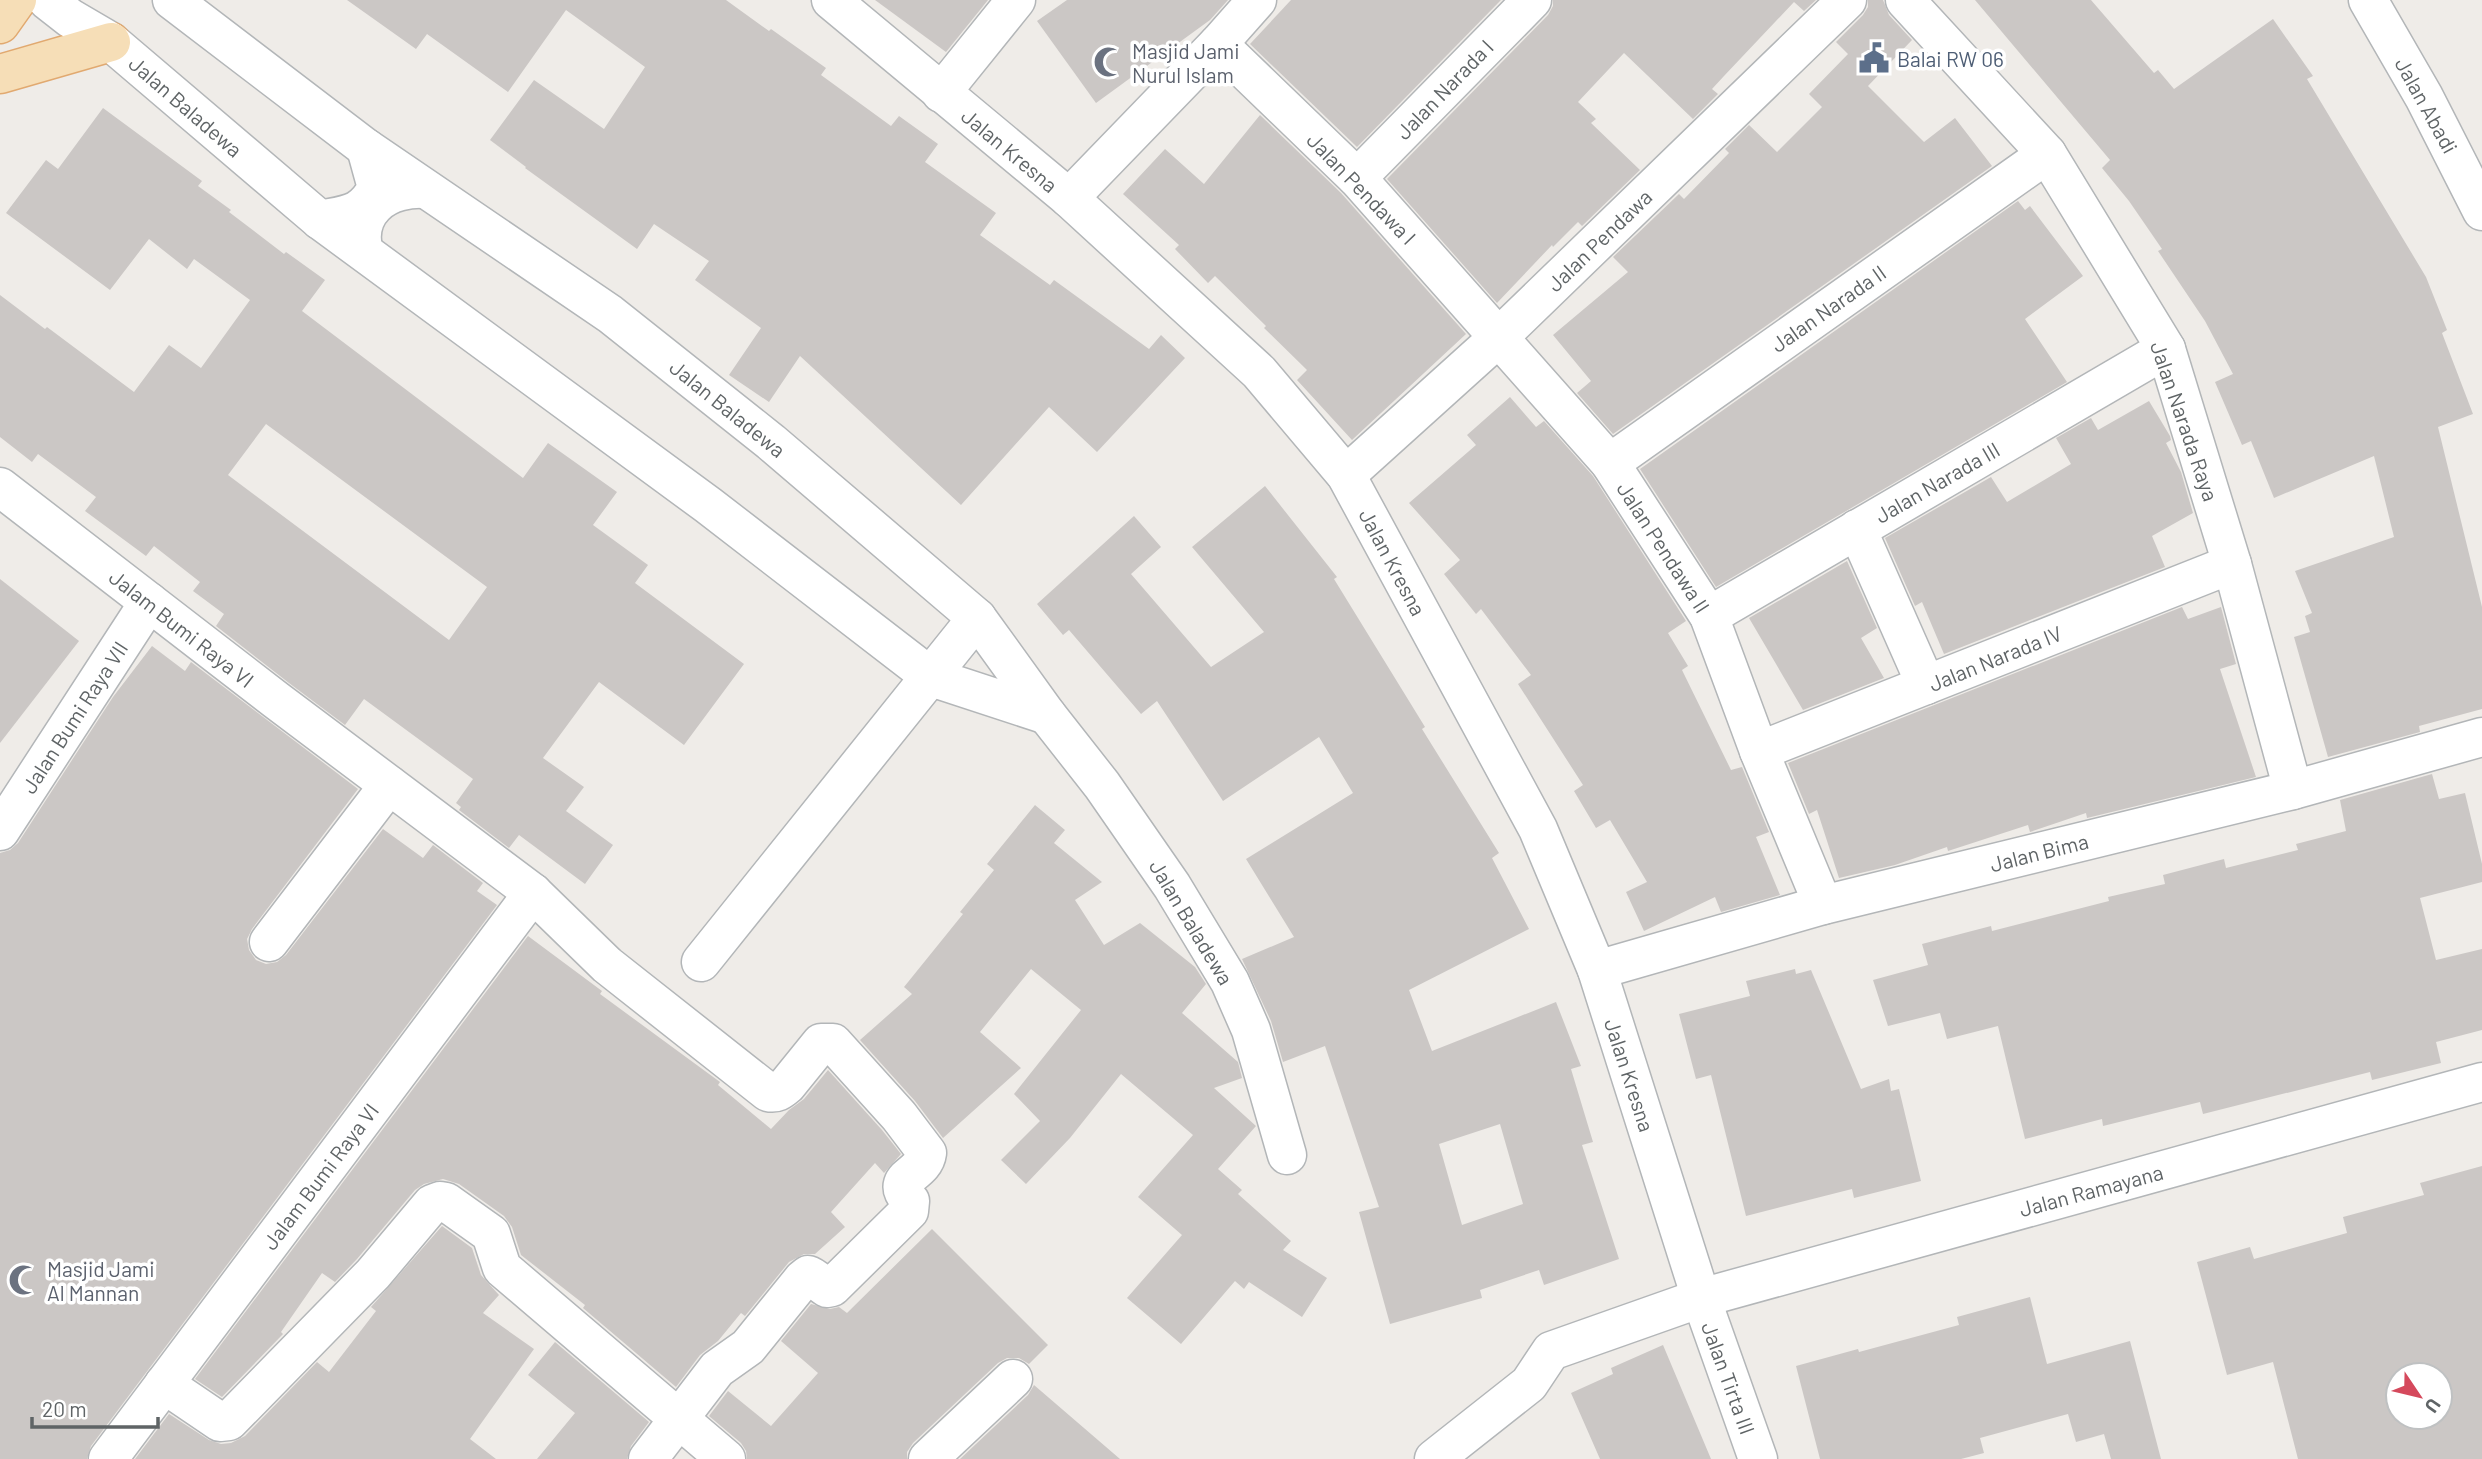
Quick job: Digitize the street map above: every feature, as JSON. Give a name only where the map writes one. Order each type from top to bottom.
[{"type":"main road","points":[[0,24],[17,0]]},
{"type":"main road","points":[[0,74],[111,42]]},
{"type":"street","name":"Jalan Baladewa","points":[[47,0],[70,18],[111,42],[320,220],[708,505],[931,677],[1047,715]]},
{"type":"street","name":"Jalan Baladewa","points":[[172,0],[366,148],[610,314],[771,442],[977,618],[1102,785],[1172,886],[1230,982],[1251,1030],[1287,1155]]},
{"type":"street","name":"Jalan Kresna","points":[[831,0],[1069,198],[1259,372],[1346,475],[1538,829],[1597,970],[1700,1298]]},
{"type":"street","points":[[942,93],[1016,0]]},
{"type":"street","points":[[1069,198],[1257,0]]},
{"type":"street","name":"Jalan Narada I","points":[[1357,178],[1532,0]]},
{"type":"street","name":"Jalan Pendawa","points":[[1346,475],[1499,337],[1847,0]]},
{"type":"street","name":"Jalan Narada Raya","points":[[1905,0],[2047,154],[2166,349],[2232,564],[2293,790]]},
{"type":"street","name":"Jalan Abadi","points":[[2368,0],[2424,97],[2482,211]]},
{"type":"street","name":"Jalan Pendawa I","points":[[1218,44],[1357,178],[1499,337]]},
{"type":"street","points":[[320,220],[356,213],[369,202],[377,188],[366,148]]},
{"type":"street","name":"Jalan Narada II","points":[[1610,463],[2047,154]]},
{"type":"street","name":"Jalan Pendawa II","points":[[1499,337],[1610,463],[1709,616],[1759,751],[1823,905]]},
{"type":"street","name":"Jalan Narada III","points":[[1709,616],[2166,349]]},
{"type":"street","name":"Jalam Bumi Raya VI","points":[[0,487],[533,893],[607,964],[768,1092],[780,1091],[816,1048],[824,1042],[832,1043],[899,1116],[927,1153],[924,1162],[901,1188],[910,1201],[909,1211],[832,1287],[827,1288],[812,1276],[808,1275],[803,1279],[748,1347],[717,1368],[678,1420]]},
{"type":"street","points":[[1857,529],[1926,685]]},
{"type":"street","name":"Jalan Narada IV","points":[[1759,751],[2232,564]]},
{"type":"street","name":"Jalan Bumi Raya VII","points":[[0,831],[149,602]]},
{"type":"street","points":[[701,962],[977,618]]},
{"type":"street","name":"Jalan Bima","points":[[1597,970],[1823,905],[2293,790],[2482,737]]},
{"type":"street","points":[[269,943],[389,785]]},
{"type":"street","name":"Jalam Bumi Raya VI","points":[[108,1459],[533,893]]},
{"type":"street","name":"Jalan Ramayana","points":[[1434,1459],[1529,1384],[1551,1351],[1700,1298],[2482,1082]]},
{"type":"street","points":[[164,1384],[220,1422],[229,1421],[373,1273],[432,1204],[440,1200],[491,1234],[502,1268],[726,1459]]},
{"type":"street","name":"Jalan Tirta III","points":[[1700,1298],[1758,1459]]},
{"type":"street","points":[[928,1459],[1013,1379]]},
{"type":"street","points":[[648,1459],[678,1420]]},
{"type":"lane","points":[[377,262],[370,246],[372,226],[382,209],[397,199],[407,197],[440,199]]},
{"type":"building","points":[[347,0],[726,0],[826,68],[821,75],[891,126],[899,116],[938,144],[925,162],[996,213],[980,235],[1050,285],[1054,280],[1149,349],[1161,335],[1185,358],[1097,452],[1049,407],[961,505],[800,356],[769,402],[729,375],[761,328],[695,280],[709,261],[654,224],[637,249],[490,140],[534,80],[604,129],[645,67],[566,10],[508,92],[427,34],[416,49]]},
{"type":"building","points":[[875,0],[988,0],[946,52]]},
{"type":"building","name":"Masjid Jami Nurul Islam","points":[[1067,0],[1228,0],[1210,20],[1096,103],[1037,21]]},
{"type":"building","points":[[1291,0],[1501,0],[1357,147],[1250,44]]},
{"type":"building","points":[[1553,0],[1816,0],[1804,11],[1794,2],[1712,89],[1718,94],[1693,119],[1624,53],[1578,102],[1596,119],[1591,123],[1640,170],[1582,226],[1578,222],[1553,247],[1552,245],[1497,303],[1387,179],[1548,15]]},
{"type":"building","points":[[1868,0],[1883,0],[1889,15],[1912,40],[1868,86],[1924,142],[1955,118],[1992,166],[1613,434],[1577,393],[1591,381],[1553,335],[1628,272],[1613,257],[1679,194],[1684,199],[1729,153],[1725,149],[1749,125],[1777,152],[1822,107],[1809,94],[1848,54],[1836,42],[1863,15],[1868,7]]},
{"type":"building","points":[[1975,0],[2091,0],[2154,73],[2158,70],[2174,89],[2273,19],[2313,76],[2307,79],[2426,277],[2447,330],[2442,333],[2473,414],[2438,427],[2482,607],[2482,709],[2419,726],[2420,732],[2328,757],[2294,637],[2310,632],[2305,616],[2312,613],[2295,571],[2394,537],[2374,456],[2274,498],[2251,441],[2242,445],[2215,382],[2233,374],[2205,321],[2158,251],[2162,249],[2102,168],[2110,160]]},
{"type":"building","points":[[103,108],[202,181],[198,186],[231,210],[229,212],[284,254],[286,252],[325,280],[302,311],[523,478],[548,443],[617,492],[593,525],[648,565],[635,583],[744,664],[684,745],[599,682],[543,758],[584,787],[566,811],[613,845],[585,884],[519,835],[509,848],[459,810],[461,807],[456,803],[473,779],[364,699],[345,725],[289,683],[216,626],[224,614],[193,591],[200,582],[154,546],[146,556],[85,511],[96,497],[38,454],[32,462],[0,437],[0,295],[134,392],[169,345],[201,368],[250,300],[194,259],[187,269],[149,239],[110,290],[6,213],[46,160],[58,169]],"holes":[[[266,424],[487,587],[449,640],[228,475]]]},
{"type":"building","points":[[1260,115],[1341,193],[1466,334],[1352,440],[1297,380],[1307,370],[1215,276],[1208,283],[1175,249],[1179,245],[1123,194],[1165,149],[1204,184]]},
{"type":"building","points":[[2018,201],[2025,210],[2030,206],[2083,276],[2025,319],[2067,382],[1716,587],[1640,469]]},
{"type":"building","points":[[1510,397],[1536,427],[1544,421],[1593,476],[1686,621],[1668,633],[1688,666],[1682,670],[1731,770],[1742,767],[1769,832],[1756,837],[1780,895],[1721,912],[1715,897],[1644,931],[1626,892],[1647,882],[1610,820],[1596,828],[1574,791],[1583,785],[1518,684],[1531,675],[1481,609],[1476,614],[1444,574],[1460,560],[1409,503],[1476,445],[1467,435]]},
{"type":"building","points":[[2149,401],[2170,436],[2171,440],[2166,443],[2181,472],[2193,513],[2152,536],[2165,567],[1944,654],[1922,602],[1915,606],[1885,538],[1991,477],[2007,502],[2071,464],[2056,438],[2091,418],[2098,430]]},
{"type":"building","points":[[1265,486],[1337,577],[1334,579],[1425,727],[1422,729],[1499,853],[1492,858],[1529,929],[1409,990],[1432,1051],[1556,1002],[1581,1066],[1571,1069],[1593,1142],[1582,1145],[1619,1259],[1544,1285],[1539,1270],[1480,1290],[1482,1298],[1390,1324],[1359,1212],[1379,1207],[1325,1046],[1283,1062],[1271,1021],[1242,959],[1294,937],[1246,859],[1353,793],[1319,737],[1223,801],[1157,701],[1141,714],[1069,630],[1063,635],[1037,604],[1134,516],[1161,547],[1131,574],[1211,667],[1264,632],[1192,547]],"holes":[[[1500,1124],[1523,1204],[1462,1225],[1439,1144]]]},
{"type":"building","points":[[1847,561],[1877,628],[1861,638],[1884,678],[1803,710],[1749,618]]},
{"type":"building","points":[[0,579],[79,641],[0,743]]},
{"type":"building","points":[[2182,607],[2188,619],[2221,607],[2236,664],[2220,669],[2256,777],[2087,818],[2086,813],[2030,832],[2028,825],[1948,851],[1947,847],[1895,865],[1839,878],[1817,810],[1809,814],[1788,763]]},
{"type":"building","points":[[152,646],[185,671],[191,662],[358,789],[252,929],[247,939],[249,950],[256,960],[266,964],[277,962],[286,955],[383,829],[423,858],[433,845],[483,883],[477,891],[497,905],[91,1446],[87,1459],[0,1459],[0,853],[10,850],[18,843],[113,697]]},
{"type":"building","points":[[2432,774],[2439,799],[2465,793],[2482,864],[2482,882],[2420,898],[2436,960],[2482,949],[2482,1030],[2436,1042],[2441,1063],[2372,1080],[2370,1072],[2203,1114],[2200,1102],[2103,1126],[2102,1119],[2025,1139],[1998,1026],[1947,1039],[1940,1013],[1888,1026],[1873,980],[1928,965],[1922,944],[1991,926],[1992,931],[2109,901],[2108,897],[2165,884],[2163,875],[2224,859],[2226,868],[2298,850],[2296,844],[2346,831],[2340,800]]},
{"type":"building","points":[[1035,805],[1065,830],[1054,843],[1102,882],[1075,900],[1104,945],[1140,923],[1195,967],[1206,984],[1182,1013],[1238,1062],[1242,1078],[1214,1088],[1256,1126],[1218,1169],[1242,1190],[1238,1194],[1291,1241],[1283,1250],[1327,1278],[1302,1317],[1249,1282],[1244,1289],[1235,1281],[1181,1344],[1127,1298],[1182,1235],[1138,1197],[1193,1135],[1121,1074],[1070,1138],[1026,1184],[1001,1160],[1040,1121],[1014,1094],[1081,1010],[1031,969],[980,1032],[1021,1068],[943,1138],[915,1101],[860,1040],[912,994],[904,987],[963,914],[960,912],[994,870],[987,864]]},
{"type":"building","points":[[528,936],[602,991],[600,994],[720,1082],[718,1085],[771,1129],[804,1099],[828,1070],[901,1154],[884,1173],[875,1163],[831,1212],[845,1227],[815,1254],[804,1254],[789,1262],[745,1316],[741,1313],[718,1341],[700,1355],[676,1387],[583,1308],[585,1305],[521,1255],[512,1227],[504,1216],[459,1184],[443,1179],[424,1184],[415,1190],[335,1282],[322,1273],[281,1332],[283,1334],[222,1397],[195,1379]]},
{"type":"building","points":[[1795,969],[1796,974],[1811,970],[1861,1089],[1889,1079],[1891,1091],[1899,1089],[1921,1181],[1854,1198],[1852,1189],[1746,1216],[1711,1075],[1696,1079],[1679,1014],[1750,996],[1746,981]]},
{"type":"building","points":[[2482,1166],[2482,1459],[2298,1459],[2273,1362],[2227,1375],[2197,1262],[2250,1247],[2254,1259],[2347,1233],[2343,1217],[2424,1195],[2420,1183]]},
{"type":"building","points":[[442,1226],[472,1248],[481,1275],[499,1295],[483,1313],[534,1349],[470,1439],[496,1459],[135,1459],[169,1414],[209,1440],[221,1444],[231,1443],[245,1436],[317,1362],[329,1372],[376,1311],[371,1307]]},
{"type":"building","points":[[932,1229],[1048,1345],[1029,1364],[1019,1358],[1007,1358],[998,1363],[913,1443],[907,1452],[907,1459],[747,1459],[741,1443],[709,1416],[728,1391],[771,1426],[818,1373],[781,1341],[811,1304],[830,1309],[839,1307],[847,1313]]},
{"type":"building","points":[[2030,1297],[2047,1364],[2130,1341],[2161,1459],[2111,1459],[2104,1434],[2076,1442],[2068,1414],[1980,1438],[1984,1453],[1961,1459],[1820,1459],[1796,1366],[1959,1325],[1957,1317]]},
{"type":"building","points":[[555,1342],[649,1422],[631,1446],[627,1459],[537,1459],[575,1413],[528,1375]]},
{"type":"building","points":[[1663,1345],[1711,1459],[1600,1459],[1571,1393],[1613,1374],[1611,1368]]},
{"type":"building","points":[[1034,1385],[1120,1459],[960,1459],[1028,1395]]},
{"type":"place","name":"Balai RW 06","points":[[1874,58]]},
{"type":"place","name":"Masjid Jami Nurul Islam","points":[[1109,62]]},
{"type":"place","name":"Masjid Jami Al Mannan","points":[[24,1280]]}]
